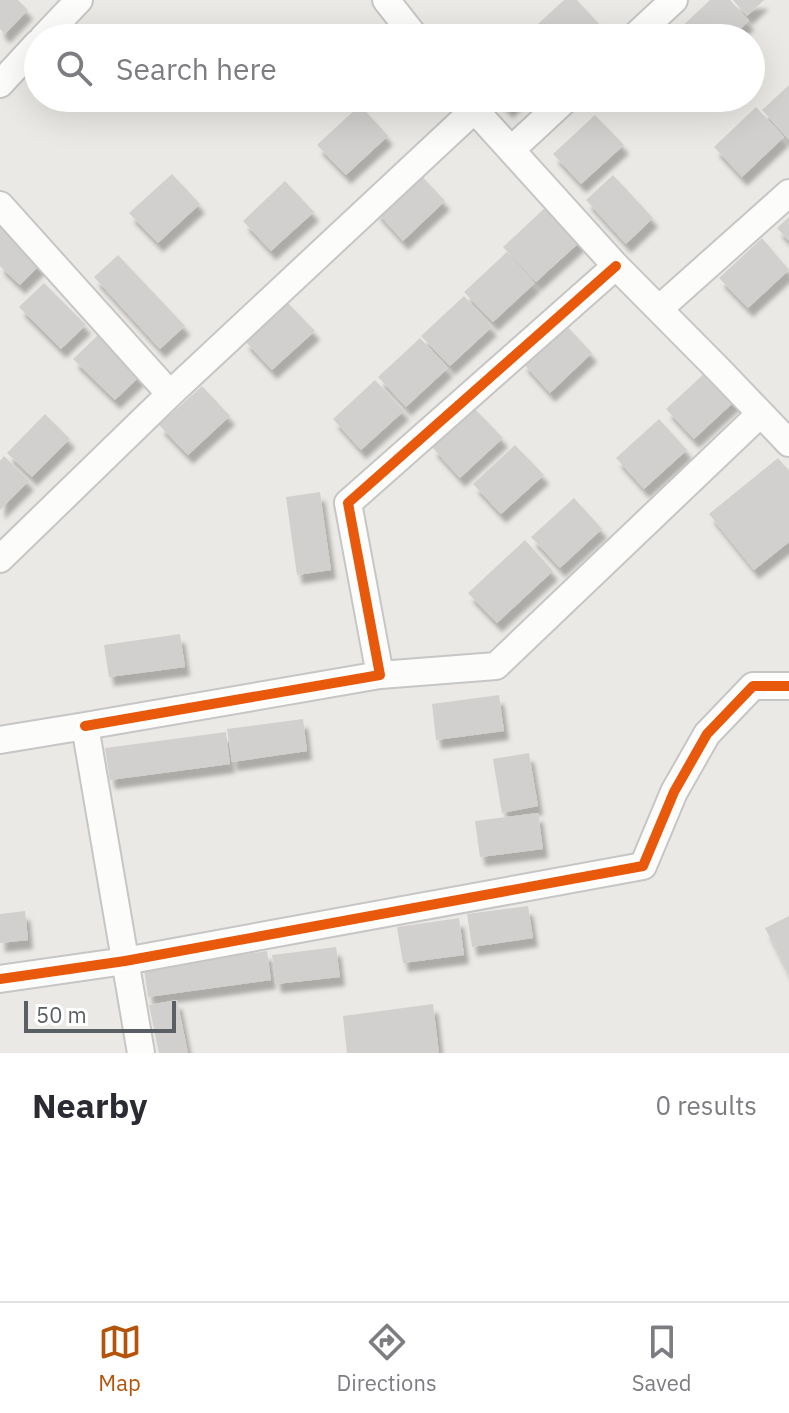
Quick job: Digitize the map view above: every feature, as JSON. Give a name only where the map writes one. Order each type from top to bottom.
[{"type":"street","points":[[56,24],[79,0]]},
{"type":"street","points":[[386,0],[405,24]]},
{"type":"street","points":[[648,24],[674,0]]},
{"type":"street","points":[[0,84],[24,58]]},
{"type":"street","points":[[0,559],[461,112]]},
{"type":"street","points":[[0,740],[380,675],[496,666],[778,425],[616,266],[476,112]]},
{"type":"street","points":[[511,150],[552,112]]},
{"type":"street","points":[[659,309],[789,193]]},
{"type":"street","points":[[0,205],[170,394]]},
{"type":"street","points":[[380,675],[348,503],[616,266]]},
{"type":"street","points":[[0,979],[125,961],[643,866],[674,792],[707,734],[753,686],[789,686]]},
{"type":"street","points":[[85,726],[141,1053]]},
{"type":"building","points":[[0,0],[18,0],[28,10],[5,34],[0,29]]},
{"type":"building","points":[[564,0],[577,0],[599,24],[538,24]]},
{"type":"building","points":[[710,0],[730,0],[749,21],[746,24],[684,24]]},
{"type":"building","points":[[733,0],[764,0],[747,16]]},
{"type":"building","points":[[789,85],[789,140],[764,112]]},
{"type":"building","points":[[352,112],[366,112],[388,136],[346,175],[317,145]]},
{"type":"building","points":[[751,112],[761,112],[784,137],[742,177],[714,147]]},
{"type":"building","points":[[595,115],[624,145],[581,184],[553,154]]},
{"type":"building","points":[[417,171],[445,201],[403,241],[375,210]]},
{"type":"building","points":[[172,174],[200,204],[158,243],[129,213]]},
{"type":"building","points":[[613,175],[653,218],[626,244],[586,200]]},
{"type":"building","points":[[285,181],[314,212],[271,251],[243,221]]},
{"type":"building","points":[[549,204],[582,240],[536,282],[503,247]]},
{"type":"building","points":[[789,217],[789,241],[777,228]]},
{"type":"building","points":[[0,222],[44,261],[20,285],[0,266]]},
{"type":"building","points":[[762,238],[789,270],[748,308],[719,278]]},
{"type":"building","points":[[507,252],[535,283],[493,322],[464,292]]},
{"type":"building","points":[[118,255],[185,326],[160,349],[94,277]]},
{"type":"building","points":[[44,283],[86,325],[61,349],[19,307]]},
{"type":"building","points":[[464,296],[492,327],[450,366],[421,336]]},
{"type":"building","points":[[286,301],[315,331],[272,370],[244,340]]},
{"type":"building","points":[[564,323],[592,353],[550,393],[522,362]]},
{"type":"building","points":[[98,335],[140,376],[115,400],[73,359]]},
{"type":"building","points":[[420,338],[448,368],[406,407],[378,377]]},
{"type":"building","points":[[708,370],[736,400],[694,439],[666,409]]},
{"type":"building","points":[[375,380],[404,411],[361,450],[333,419]]},
{"type":"building","points":[[202,386],[230,416],[188,455],[159,425]]},
{"type":"building","points":[[474,408],[503,438],[460,478],[432,447]]},
{"type":"building","points":[[45,414],[70,439],[32,477],[7,453]]},
{"type":"building","points":[[659,419],[687,450],[644,489],[616,458]]},
{"type":"building","points":[[515,445],[544,475],[501,514],[473,484]]},
{"type":"building","points":[[4,456],[29,481],[0,510],[0,461]]},
{"type":"building","points":[[778,458],[789,471],[789,542],[754,570],[709,514]]},
{"type":"building","points":[[320,492],[331,570],[297,575],[286,497]]},
{"type":"building","points":[[574,498],[602,529],[560,568],[531,537]]},
{"type":"building","points":[[525,540],[553,571],[497,623],[468,593]]},
{"type":"building","points":[[180,634],[185,667],[109,677],[104,645]]},
{"type":"building","points":[[499,695],[504,731],[436,740],[432,704]]},
{"type":"building","points":[[303,719],[307,751],[232,762],[227,729]]},
{"type":"building","points":[[226,732],[230,764],[110,780],[105,748]]},
{"type":"building","points":[[529,753],[538,806],[502,813],[493,759]]},
{"type":"building","points":[[538,813],[543,849],[480,857],[475,821]]},
{"type":"building","points":[[528,906],[533,938],[472,947],[467,914]]},
{"type":"building","points":[[25,911],[28,940],[0,943],[0,914]]},
{"type":"building","points":[[789,916],[789,976],[765,928]]},
{"type":"building","points":[[459,918],[464,955],[403,963],[397,927]]},
{"type":"building","points":[[336,947],[340,977],[276,984],[272,955]]},
{"type":"building","points":[[267,951],[271,980],[148,997],[144,968]]},
{"type":"building","points":[[177,1000],[188,1053],[159,1053],[149,1005]]},
{"type":"building","points":[[433,1004],[439,1053],[347,1053],[343,1016]]},
{"type":"cycle path","points":[[85,726],[380,675],[348,503],[616,266]]},
{"type":"cycle path","points":[[0,979],[125,961],[643,866],[674,792],[707,734],[753,686],[789,686]]}]
